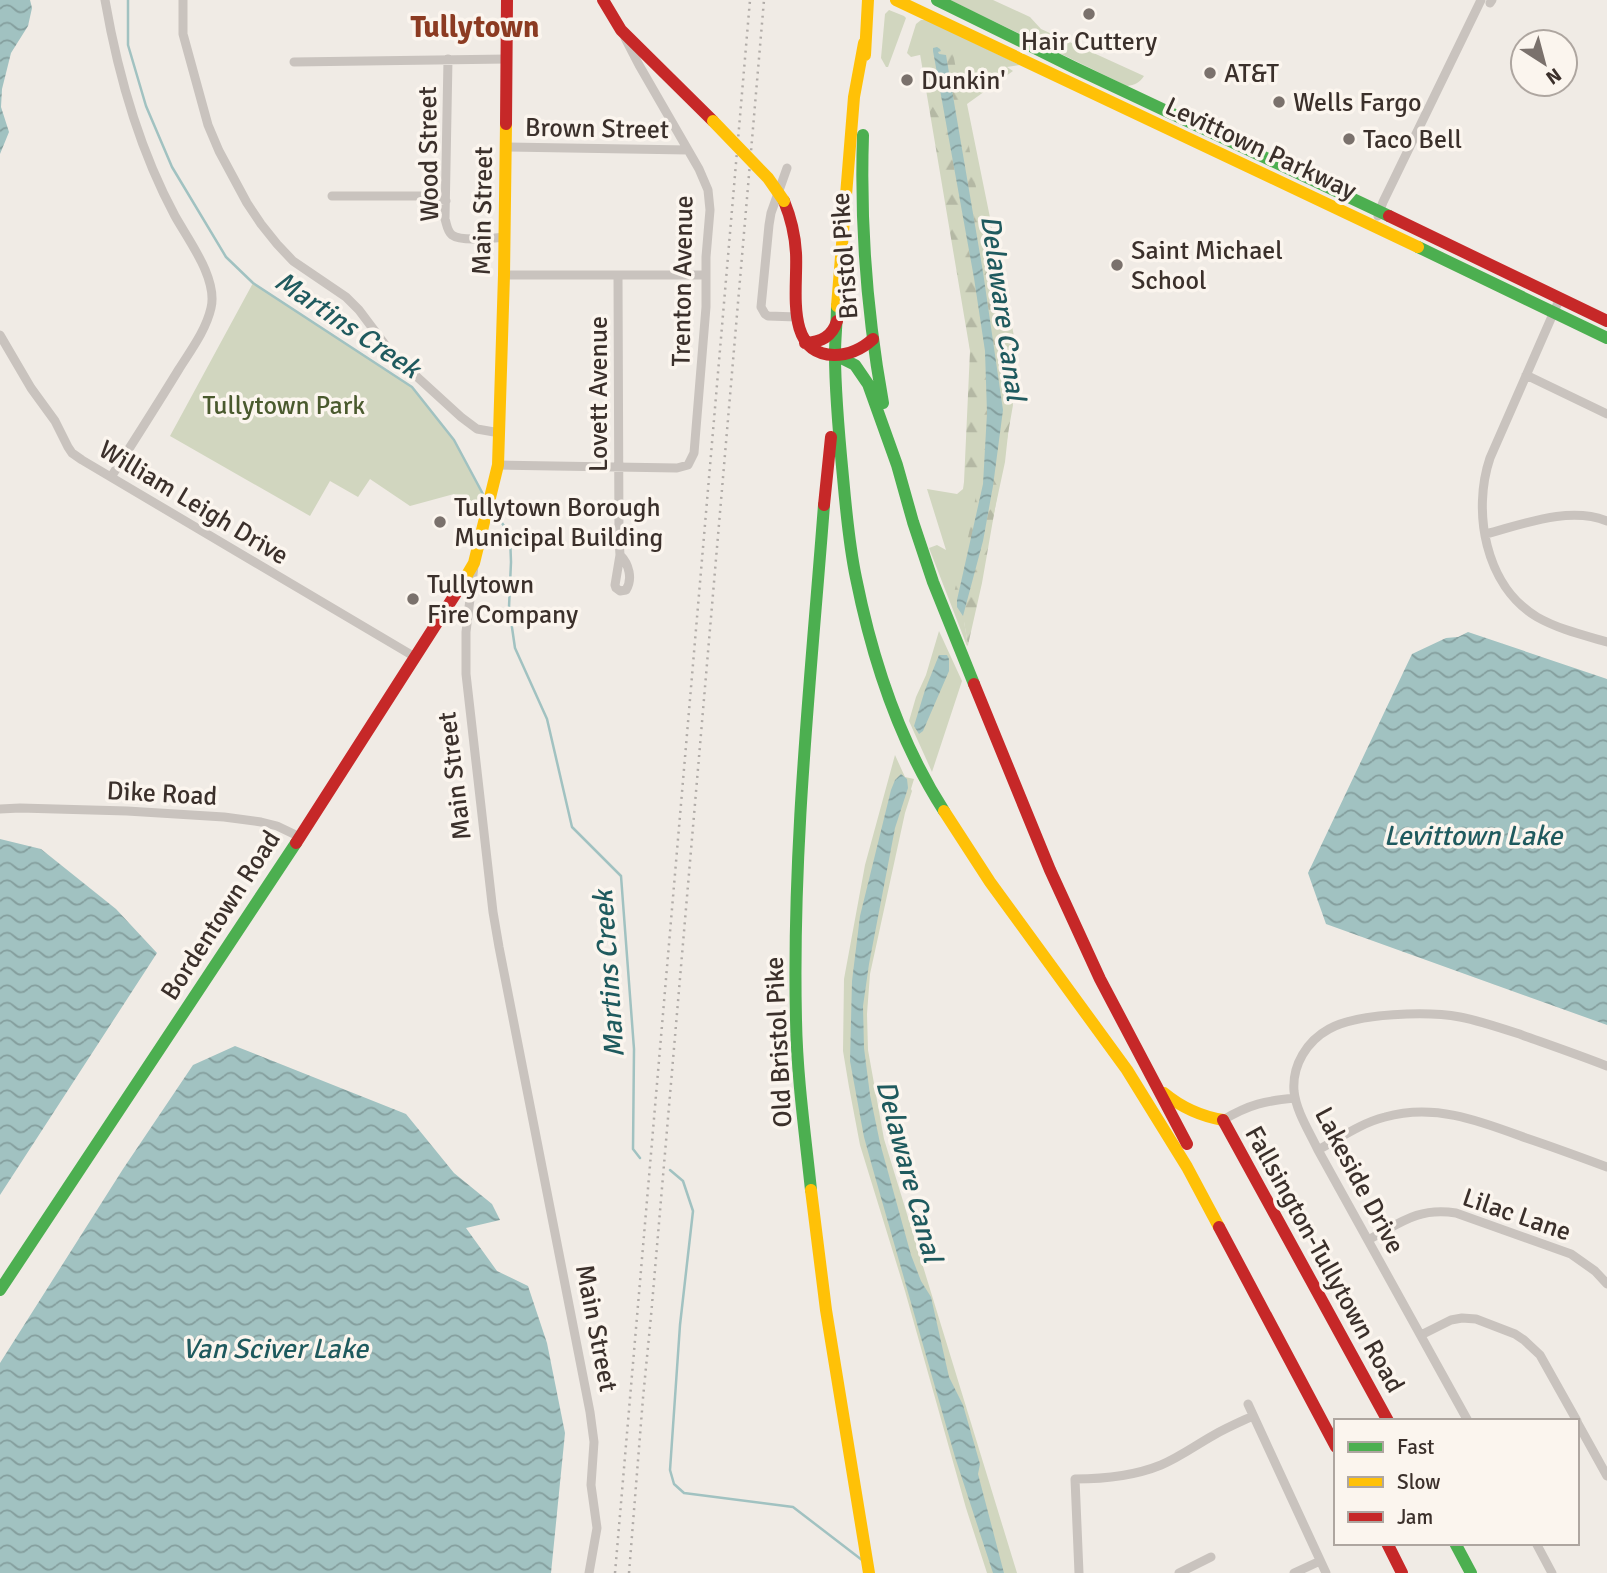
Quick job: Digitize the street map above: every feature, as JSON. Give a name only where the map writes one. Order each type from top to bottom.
[{"type":"main road","name":"Main Street","points":[[474,563],[498,465],[500,433],[507,0]]},
{"type":"main road","points":[[603,0],[621,30],[768,178],[784,201],[793,225],[799,332],[805,343],[815,351],[835,355],[853,363],[864,378],[897,465],[922,551],[940,600],[1050,870],[1100,979],[1334,1420]]},
{"type":"main road","name":"Bristol Pike","points":[[836,377],[839,275],[854,97],[864,43],[868,0]]},
{"type":"main road","name":"Levittown Parkway","points":[[896,0],[1288,184],[1607,338]]},
{"type":"main road","name":"Levittown Parkway","points":[[937,0],[1607,320]]},
{"type":"main road","name":"Bristol Pike","points":[[864,43],[866,98],[862,202],[865,266],[881,394],[897,465]]},
{"type":"main road","points":[[805,343],[814,343],[825,338],[835,329],[837,321]]},
{"type":"main road","points":[[835,355],[857,352],[873,339]]},
{"type":"main road","points":[[836,377],[844,490],[860,601],[885,686],[916,760],[972,856],[1114,1051],[1165,1128],[1334,1443]]},
{"type":"main road","name":"Old Bristol Pike","points":[[836,377],[808,710],[796,905],[796,1021],[804,1124],[826,1310],[869,1572]]},
{"type":"main road","name":"Bordentown Road","points":[[0,1290],[300,836],[474,563]]},
{"type":"main road","points":[[1153,1079],[1183,1108],[1203,1117],[1223,1120]]},
{"type":"main road","name":"Fallsington-Tullytown Road","points":[[1223,1120],[1387,1419]]},
{"type":"main road","points":[[1388,1545],[1402,1573]]},
{"type":"main road","points":[[1400,1545],[1415,1573]]},
{"type":"main road","points":[[1456,1545],[1471,1573]]},
{"type":"street","points":[[105,0],[115,54],[135,124],[164,195],[204,268],[213,296],[211,309],[199,336],[111,477]]},
{"type":"street","points":[[183,0],[183,34],[208,125],[247,203],[275,242],[293,261],[346,297],[392,354],[471,425],[500,433]]},
{"type":"street","points":[[1374,227],[1383,202],[1488,1]]},
{"type":"street","name":"Trenton Avenue","points":[[619,467],[685,467],[691,462],[694,453],[706,307],[710,200],[706,184],[621,30]]},
{"type":"street","name":"Wood Street","points":[[448,59],[447,230],[453,236],[468,239],[505,237]]},
{"type":"street","points":[[294,62],[506,59]]},
{"type":"street","name":"Brown Street","points":[[505,147],[688,150]]},
{"type":"street","points":[[786,168],[771,213],[761,307],[768,316],[797,317]]},
{"type":"street","points":[[332,196],[429,196],[446,201]]},
{"type":"street","points":[[504,275],[706,275]]},
{"type":"street","name":"Lovett Avenue","points":[[618,275],[620,555]]},
{"type":"street","points":[[1560,298],[1485,472],[1482,498],[1486,534],[1499,577],[1525,608],[1549,623],[1607,642]]},
{"type":"street","name":"William Leigh Drive","points":[[0,335],[24,377],[55,421],[72,453],[415,657]]},
{"type":"street","points":[[1525,376],[1607,414]]},
{"type":"street","points":[[498,465],[619,467]]},
{"type":"street","points":[[1486,534],[1563,516],[1589,516],[1607,521]]},
{"type":"street","name":"Main Street","points":[[474,563],[465,657],[477,782],[499,947],[590,1412],[594,1442],[591,1485],[597,1528],[589,1573]]},
{"type":"street","name":"Dike Road","points":[[0,809],[181,813],[245,819],[277,826],[300,836]]},
{"type":"street","name":"Lakeside Drive","points":[[1467,1419],[1300,1113],[1294,1084],[1297,1067],[1305,1051],[1317,1037],[1338,1025],[1380,1016],[1435,1014],[1476,1020],[1607,1066]]},
{"type":"street","points":[[1223,1120],[1253,1105],[1295,1098]]},
{"type":"street","points":[[1318,1150],[1365,1124],[1384,1117],[1429,1111],[1480,1121],[1607,1167]]},
{"type":"street","name":"Lilac Lane","points":[[1368,1240],[1423,1212],[1456,1213],[1571,1254],[1595,1271],[1607,1284]]},
{"type":"street","points":[[1421,1335],[1451,1320],[1462,1318],[1476,1319],[1514,1334],[1539,1355],[1576,1419]]},
{"type":"street","points":[[1248,1404],[1326,1573]]},
{"type":"street","points":[[1079,1573],[1075,1479],[1106,1478],[1160,1466],[1253,1416]]},
{"type":"street","points":[[1579,1425],[1607,1476]]},
{"type":"street","points":[[1537,1545],[1552,1573]]},
{"type":"street","points":[[1179,1573],[1211,1557]]},
{"type":"street","points":[[1294,1573],[1320,1561]]},
{"type":"green space","points":[[950,0],[993,0],[1030,17],[1041,29],[1144,76],[1137,83],[1127,86]]},
{"type":"green space","points":[[889,10],[906,18],[886,67],[881,58],[885,14]]},
{"type":"green space","points":[[927,20],[1020,65],[1007,67],[1013,71],[967,104],[1017,351],[1005,462],[976,597],[964,621],[967,646],[929,548],[937,545],[946,550],[927,489],[957,494],[966,482],[973,380],[966,308],[924,54],[911,57],[907,53],[916,24]]},
{"type":"green space","points":[[933,51],[985,351],[987,413],[983,484],[957,607],[952,601],[978,484],[964,482],[970,351],[920,54]]},
{"type":"green space","points":[[953,52],[1013,405],[982,583],[968,645],[963,616],[983,541],[1003,410],[983,272],[946,55]]},
{"type":"green space","name":"Tullytown Park","points":[[253,283],[412,387],[454,440],[484,496],[478,520],[454,494],[410,506],[370,479],[358,497],[330,481],[310,516],[170,436]]},
{"type":"green space","points":[[939,631],[962,681],[932,772],[909,721]]},
{"type":"green space","points":[[895,755],[905,777],[914,779],[870,974],[868,1050],[884,1139],[1017,1573],[987,1573],[860,1145],[843,1051],[844,979],[865,865]]},
{"type":"water","points":[[0,0],[30,0],[32,8],[28,26],[11,53],[2,89],[1,107],[9,132],[0,154]]},
{"type":"water","points":[[937,47],[941,51],[939,54],[946,55],[983,272],[1003,410],[983,541],[963,616],[957,607],[957,600],[983,484],[987,413],[985,351],[933,51],[933,48]]},
{"type":"water","name":"Levittown Lake","points":[[1468,632],[1607,679],[1607,1025],[1326,924],[1308,873],[1412,654],[1446,638],[1458,637]]},
{"type":"water","points":[[939,655],[947,655],[949,671],[923,731],[919,734],[914,726]]},
{"type":"water","points":[[901,774],[907,779],[908,788],[895,828],[863,1006],[864,1048],[870,1095],[880,1143],[911,1255],[921,1281],[931,1297],[949,1377],[963,1405],[980,1464],[978,1474],[1004,1573],[993,1573],[955,1457],[864,1137],[850,1061],[852,981],[860,916],[891,790]]},
{"type":"water","points":[[0,839],[41,849],[116,909],[157,953],[0,1195]]},
{"type":"water","name":"Van Sciver Lake","points":[[235,1046],[406,1114],[454,1173],[492,1204],[500,1220],[466,1228],[497,1271],[528,1286],[547,1343],[565,1433],[551,1573],[0,1573],[0,1363],[123,1169],[193,1065]]},
{"type":"waterway","name":"Martins Creek","points":[[128,0],[128,45],[146,106],[172,167],[226,257],[253,283],[412,387],[454,440],[484,496]]},
{"type":"waterway","name":"Martins Creek","points":[[492,508],[510,535],[509,607],[515,648],[547,719],[572,827],[621,876],[634,1049],[633,1149],[640,1158]]},
{"type":"waterway","name":"Martins Creek","points":[[670,1170],[683,1181],[693,1211],[680,1325],[670,1470],[674,1484],[684,1493],[793,1507],[862,1560]]},
{"type":"railway","points":[[615,1573],[750,0]]},
{"type":"railway","points":[[629,1573],[764,0]]},
{"type":"traffic: fast","points":[[937,0],[1389,216]]},
{"type":"traffic: fast","points":[[863,135],[866,269],[883,403]]},
{"type":"traffic: fast","points":[[1418,247],[1607,338]]},
{"type":"traffic: fast","points":[[837,306],[835,354],[838,415],[848,528],[856,578],[870,638],[889,698],[914,756],[944,811]]},
{"type":"traffic: fast","points":[[835,355],[855,365],[868,384],[897,465],[933,582],[974,684]]},
{"type":"traffic: fast","points":[[811,1190],[798,1063],[797,891],[824,505]]},
{"type":"traffic: fast","points":[[0,1290],[296,843]]},
{"type":"traffic: fast","points":[[1456,1545],[1471,1573]]},
{"type":"traffic: slow","points":[[865,55],[868,0]]},
{"type":"traffic: slow","points":[[896,0],[1418,247]]},
{"type":"traffic: slow","points":[[837,306],[854,97],[864,43]]},
{"type":"traffic: slow","points":[[713,121],[768,178],[784,201]]},
{"type":"traffic: slow","points":[[458,590],[474,563],[498,465],[506,124]]},
{"type":"traffic: slow","points":[[944,811],[990,882],[1127,1070],[1187,1167],[1219,1227]]},
{"type":"traffic: slow","points":[[1164,1093],[1192,1111],[1223,1120]]},
{"type":"traffic: slow","points":[[811,1190],[826,1310],[869,1573]]},
{"type":"traffic: jam","points":[[506,124],[507,0]]},
{"type":"traffic: jam","points":[[603,0],[621,30],[713,121]]},
{"type":"traffic: jam","points":[[784,201],[795,246],[797,317],[807,344],[818,352],[840,355],[855,351],[873,339]]},
{"type":"traffic: jam","points":[[1389,216],[1607,321]]},
{"type":"traffic: jam","points":[[805,343],[825,338],[837,321]]},
{"type":"traffic: jam","points":[[824,505],[831,437]]},
{"type":"traffic: jam","points":[[296,843],[458,590]]},
{"type":"traffic: jam","points":[[974,684],[1050,870],[1100,979],[1187,1144]]},
{"type":"traffic: jam","points":[[1223,1120],[1387,1419]]},
{"type":"traffic: jam","points":[[1219,1227],[1334,1443]]},
{"type":"traffic: jam","points":[[1388,1545],[1402,1573]]},
{"type":"place","name":"Hair Cuttery","points":[[1089,14]]},
{"type":"place","name":"AT&T","points":[[1210,73]]},
{"type":"place","name":"Dunkin'","points":[[907,80]]},
{"type":"place","name":"Wells Fargo","points":[[1279,102]]},
{"type":"place","name":"Taco Bell","points":[[1349,139]]},
{"type":"place","name":"Saint Michael School","points":[[1117,265]]},
{"type":"place","name":"Tullytown Borough Municipal Building","points":[[440,522]]},
{"type":"place","name":"Tullytown Fire Company","points":[[413,599]]},
{"type":"district","name":"Tullytown","points":[[475,27]]},
{"type":"water label","name":"Delaware Canal","points":[[1004,308]]},
{"type":"water label","name":"Delaware Canal","points":[[910,1171]]}]
